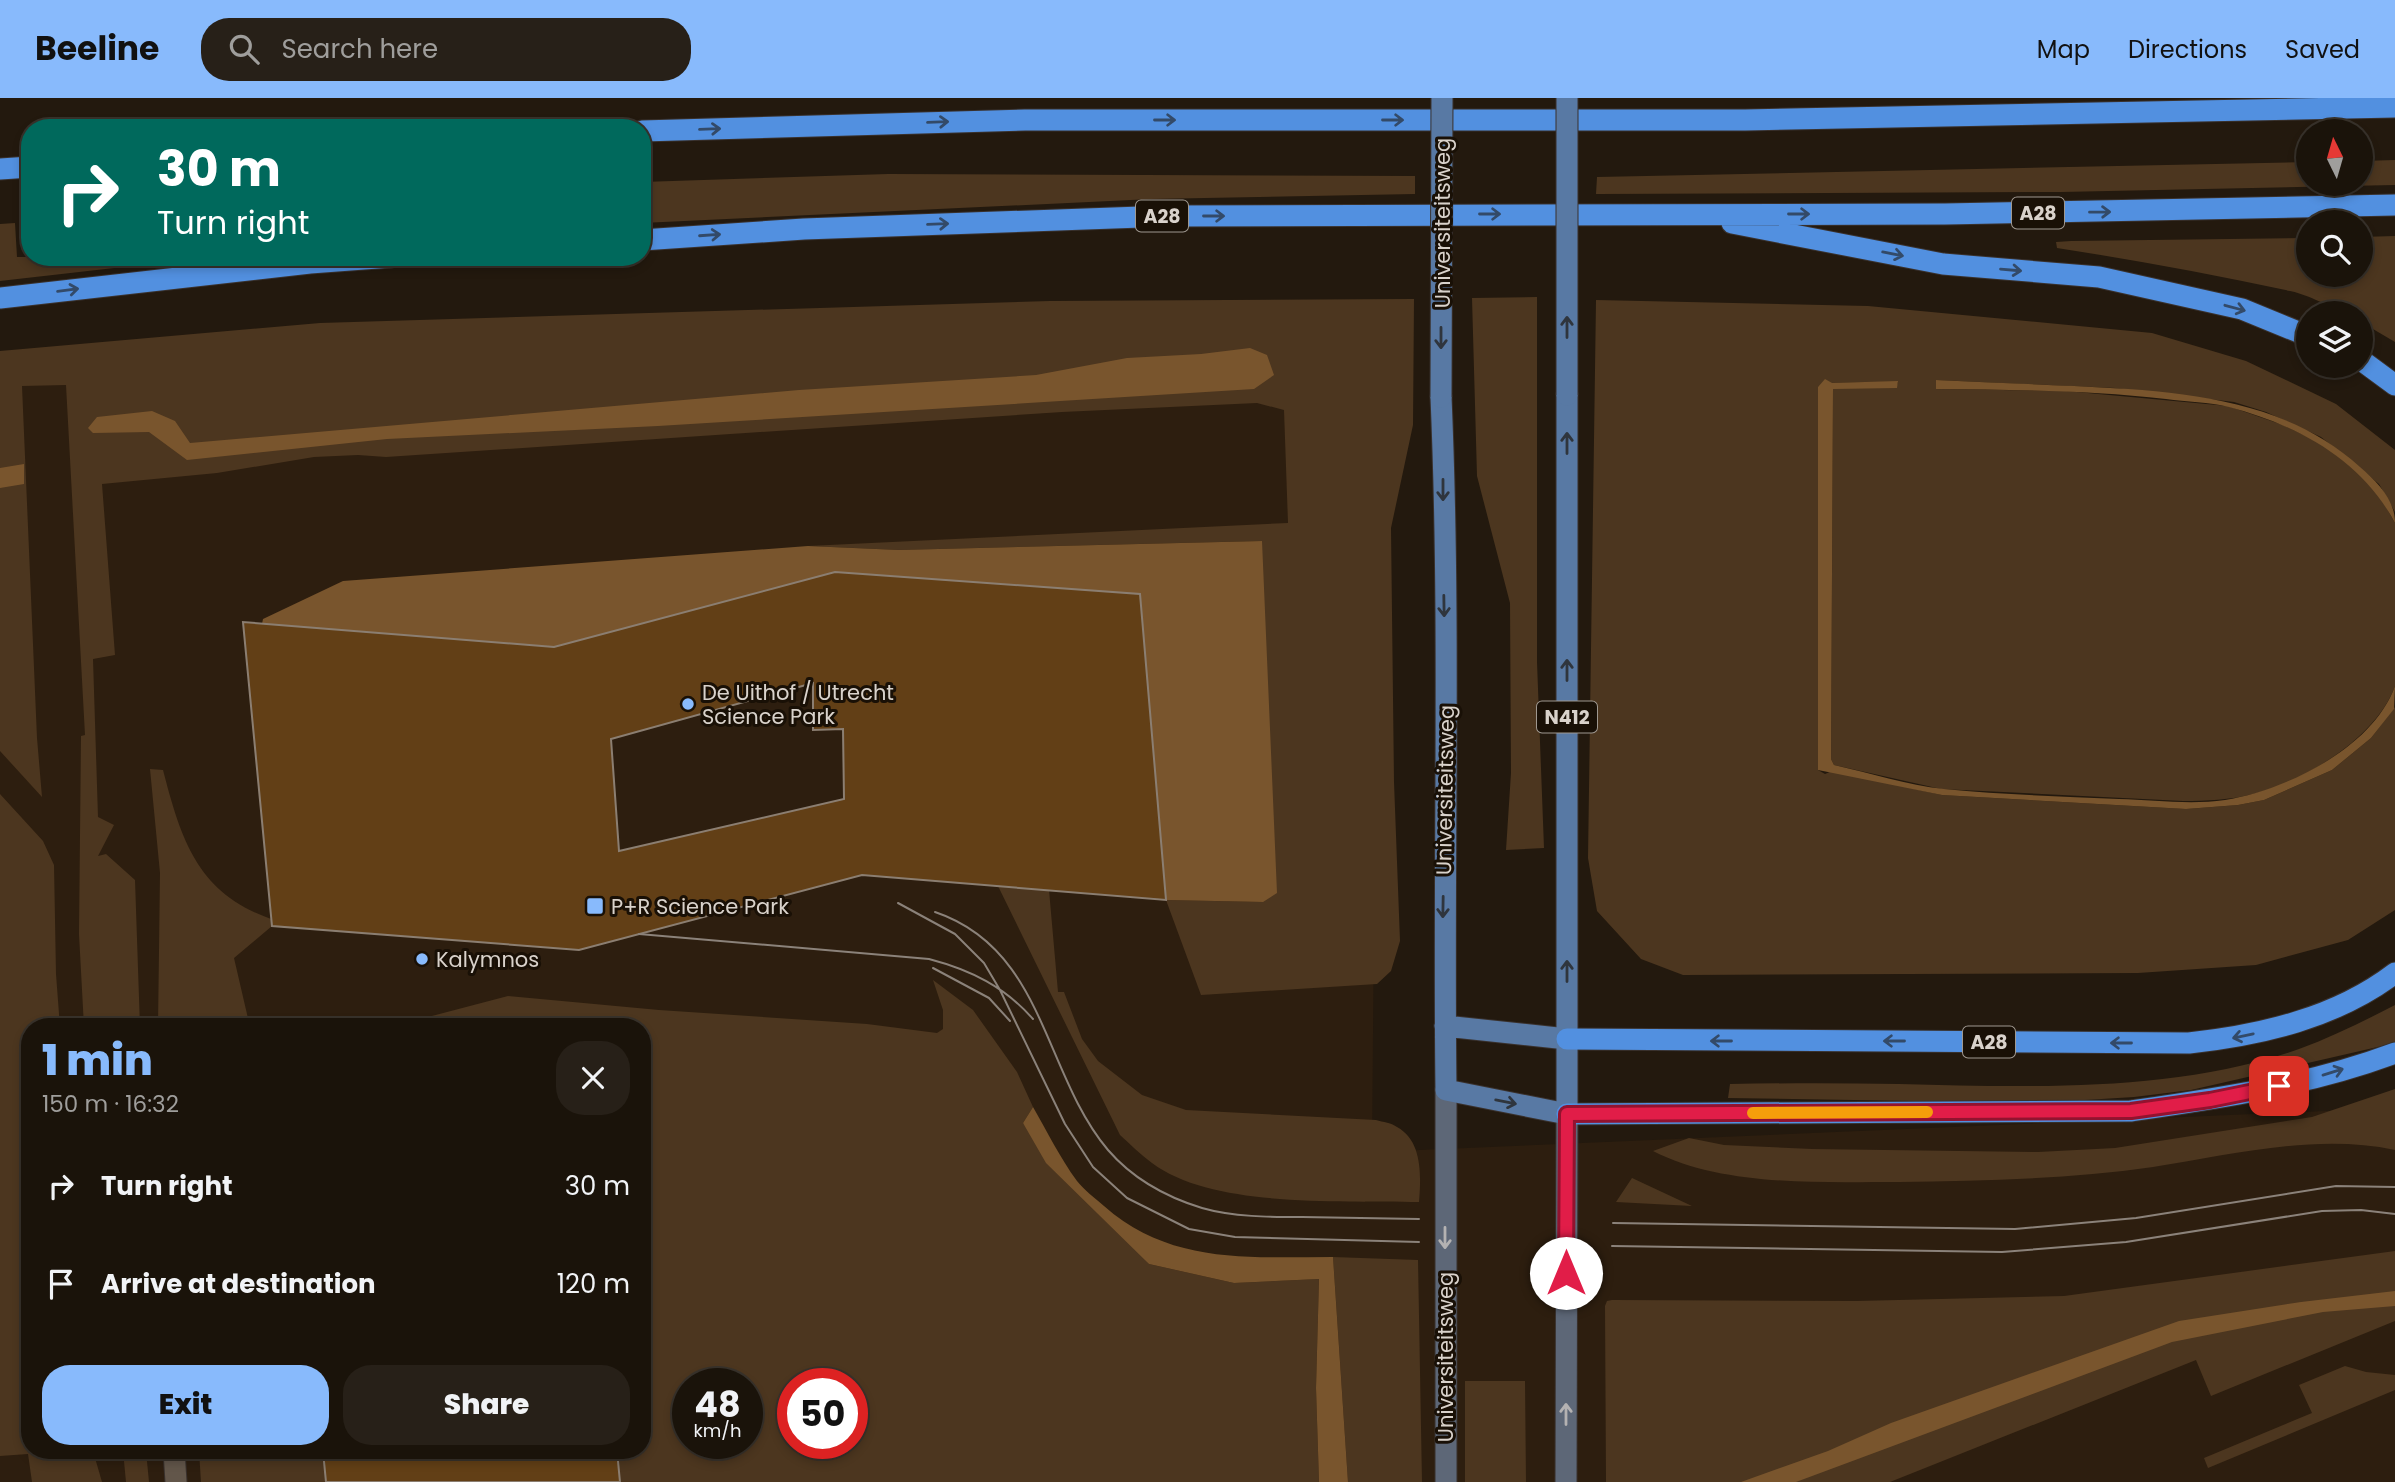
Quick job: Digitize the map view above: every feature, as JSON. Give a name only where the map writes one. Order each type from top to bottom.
[{"type":"highway","points":[[651,131],[1025,120],[1745,120],[2395,107]]},
{"type":"highway","points":[[0,169],[21,168]]},
{"type":"highway","name":"A28","points":[[651,239],[804,229],[1169,216],[1945,214],[2395,205]]},
{"type":"highway","name":"A28","points":[[1682,214],[1944,264],[2099,277],[2242,309],[2296,331]]},
{"type":"highway","points":[[0,298],[283,266]]},
{"type":"highway","points":[[2373,369],[2395,385]]},
{"type":"highway","name":"A28","points":[[1567,1040],[2189,1043],[2239,1037],[2296,1023],[2347,1002],[2395,974]]},
{"type":"highway","points":[[1567,1114],[2131,1111],[2210,1100],[2302,1081],[2395,1053]]},
{"type":"main road","name":"Universiteitsweg","points":[[1442,98],[1441,397],[1446,728],[1443,932],[1446,1090],[1446,1482]]},
{"type":"main road","name":"N412","points":[[1566,1482],[1567,98]]},
{"type":"main road","points":[[1445,1026],[1567,1040]]},
{"type":"main road","points":[[1446,1090],[1567,1114]]},
{"type":"street","points":[[175,1459],[176,1482]]},
{"type":"shaded area","points":[[2395,160],[2395,185],[2373,185],[2373,161]]},
{"type":"shaded area","points":[[2296,162],[2296,187],[2061,192],[1596,194],[1597,177]]},
{"type":"shaded area","points":[[888,174],[1415,176],[1415,194],[1152,199],[651,223],[651,182]]},
{"type":"shaded area","points":[[15,223],[17,257],[21,257],[21,266],[132,266],[0,281],[0,224]]},
{"type":"shaded area","points":[[2395,236],[2395,342],[2373,329],[2373,301],[2319,301],[2299,293],[2261,285],[2057,248],[2056,242],[2296,238],[2296,287],[2373,287],[2373,237]]},
{"type":"shaded area","points":[[1537,297],[1537,662],[1544,848],[1506,850],[1511,773],[1510,603],[1477,476],[1472,298]]},
{"type":"shaded area","points":[[1414,299],[1413,425],[1391,528],[1394,782],[1400,941],[1391,971],[1377,984],[1201,995],[1166,900],[1263,902],[1261,541],[899,550],[808,546],[1288,523],[1284,410],[1257,403],[1062,412],[386,457],[314,457],[217,473],[102,484],[115,655],[93,659],[98,817],[114,825],[98,856],[106,854],[135,880],[140,1018],[84,1018],[79,934],[81,736],[85,735],[66,385],[22,386],[37,738],[42,797],[0,751],[0,351],[320,323],[1050,301]]},
{"type":"shaded area","points":[[1596,300],[1868,306],[2152,333],[2246,361],[2336,404],[2395,450],[2395,512],[2379,484],[2321,437],[2266,412],[2234,402],[2115,388],[1936,380],[1936,389],[2066,391],[2228,406],[2283,425],[2316,441],[2348,462],[2378,493],[2395,523],[2395,686],[2386,705],[2356,739],[2316,768],[2294,779],[2244,796],[2183,801],[1941,789],[1834,765],[1831,759],[1833,388],[1896,388],[1898,382],[1832,383],[1818,387],[1818,770],[1825,774],[1832,771],[1942,795],[2186,809],[2238,805],[2264,800],[2332,770],[2371,738],[2395,707],[2395,910],[2348,940],[2256,965],[2138,973],[1683,975],[1641,959],[1597,911],[1588,858]]},
{"type":"shaded area","name":"De Uithof / Utrecht Science Park","points":[[1379,328],[1372,1152],[2395,1108],[2395,1482],[0,1482],[0,380]]},
{"type":"shaded area","points":[[1250,348],[1267,355],[1274,375],[1254,389],[658,426],[387,439],[187,460],[149,432],[93,433],[88,428],[97,417],[152,411],[175,421],[190,443],[799,390],[1036,375],[1127,358]]},
{"type":"shaded area","points":[[1825,379],[1832,383],[1898,381],[1897,388],[1833,389],[1831,759],[1834,765],[1902,782],[1944,789],[2172,802],[2225,800],[2274,787],[2300,776],[2348,747],[2368,729],[2384,708],[2395,686],[2394,709],[2371,738],[2332,770],[2264,800],[2238,805],[2186,809],[1942,795],[1818,770],[1818,387]]},
{"type":"shaded area","points":[[1936,380],[2150,391],[2188,395],[2262,411],[2329,443],[2360,467],[2379,485],[2388,499],[2395,523],[2364,480],[2325,448],[2279,424],[2229,407],[2108,394],[1936,389]]},
{"type":"shaded area","points":[[24,464],[24,484],[0,488],[0,468]]},
{"type":"shaded area","points":[[1262,541],[1277,893],[1263,902],[1166,900],[1139,594],[835,572],[554,647],[262,624],[263,619],[343,581],[808,546],[899,550]]},
{"type":"shaded area","points":[[150,769],[163,770],[186,841],[209,879],[246,908],[271,919],[272,926],[234,958],[248,1018],[158,1018],[160,873]]},
{"type":"shaded area","points":[[0,794],[43,841],[54,865],[59,1018],[21,1018],[21,1454],[0,1456]]},
{"type":"shaded area","points":[[998,886],[1049,890],[1058,992],[1064,992],[1082,1039],[1098,1061],[1142,1095],[1186,1110],[1376,1120],[1393,1124],[1405,1133],[1416,1150],[1420,1171],[1419,1202],[1318,1201],[1244,1195],[1178,1178],[1152,1163],[1120,1135]]},
{"type":"shaded area","points":[[933,980],[973,1010],[1017,1072],[1033,1107],[1023,1123],[1149,1264],[1234,1283],[1319,1279],[1316,1388],[1319,1482],[201,1482],[200,1459],[651,1459],[651,1018],[424,1018],[508,996],[659,1010],[867,1024],[937,1033],[943,1029],[943,1010]]},
{"type":"shaded area","points":[[2395,1005],[2395,1043],[2191,1090],[2134,1097],[2037,1103],[1728,1098],[1730,1084],[2050,1086],[2152,1080],[2251,1063],[2299,1049]]},
{"type":"shaded area","points":[[2395,1089],[2395,1150],[2365,1145],[2304,1145],[2090,1174],[1931,1182],[1805,1182],[1741,1177],[1680,1163],[1653,1151],[1689,1138],[1724,1145],[1812,1149],[2038,1152],[2115,1148],[2312,1117]]},
{"type":"shaded area","points":[[1033,1107],[1080,1184],[1130,1225],[1156,1239],[1212,1254],[1333,1257],[1348,1482],[1319,1482],[1316,1388],[1319,1279],[1234,1283],[1149,1264],[1046,1163],[1023,1123]]},
{"type":"shaded area","points":[[1632,1178],[1692,1206],[1616,1202]]},
{"type":"shaded area","points":[[2395,1251],[2395,1321],[2211,1396],[2196,1360],[1890,1482],[1606,1482],[1607,1301],[1857,1301],[2064,1296]]},
{"type":"shaded area","points":[[1333,1257],[1418,1260],[1422,1482],[1348,1482]]},
{"type":"shaded area","points":[[2395,1291],[2395,1306],[2323,1312],[2172,1342],[1796,1482],[1741,1482],[1828,1451],[1891,1423],[2179,1321]]},
{"type":"shaded area","points":[[2345,1366],[2366,1372],[2395,1375],[2395,1390],[2208,1468],[2204,1458],[2312,1413],[2299,1385]]},
{"type":"shaded area","points":[[1465,1381],[1525,1381],[1526,1482],[1465,1482]]},
{"type":"shaded area","points":[[29,1459],[95,1459],[102,1482],[32,1482]]},
{"type":"shaded area","points":[[124,1459],[147,1459],[149,1482],[126,1482]]},
{"type":"building","name":"P+R Science Park","points":[[835,572],[1140,594],[1166,900],[862,875],[579,950],[272,926],[243,622],[554,647]],"holes":[[[813,683],[813,730],[843,729],[844,799],[619,851],[611,739]]]},
{"type":"building","points":[[324,1459],[618,1459],[620,1482],[326,1482]]},
{"type":"tram line","points":[[898,903],[955,934],[984,963],[1000,990],[1065,1124],[1093,1167],[1127,1198],[1189,1229],[1235,1237],[1419,1242]]},
{"type":"tram line","points":[[935,912],[971,930],[999,954],[1021,983],[1086,1119],[1108,1150],[1128,1170],[1151,1186],[1202,1208],[1239,1215],[1419,1219]]},
{"type":"tram line","points":[[639,934],[929,959],[986,981],[1011,998],[1033,1019]]},
{"type":"tram line","points":[[933,968],[989,998],[1010,1021]]},
{"type":"tram line","points":[[1613,1223],[2015,1229],[2136,1218],[2336,1186],[2395,1187]]},
{"type":"tram line","points":[[1612,1246],[2002,1252],[2126,1242],[2322,1211],[2361,1210],[2395,1214]]},
{"type":"slow traffic","points":[[1753,1113],[1927,1112]]},
{"type":"place","name":"De Uithof / Utrecht Science Park","points":[[688,704]]},
{"type":"place","name":"P+R Science Park","points":[[595,906]]},
{"type":"place","name":"Kalymnos","points":[[422,959]]},
{"type":"route","points":[[1566,1273],[1567,1114],[2131,1111],[2210,1100],[2279,1086]]}]
